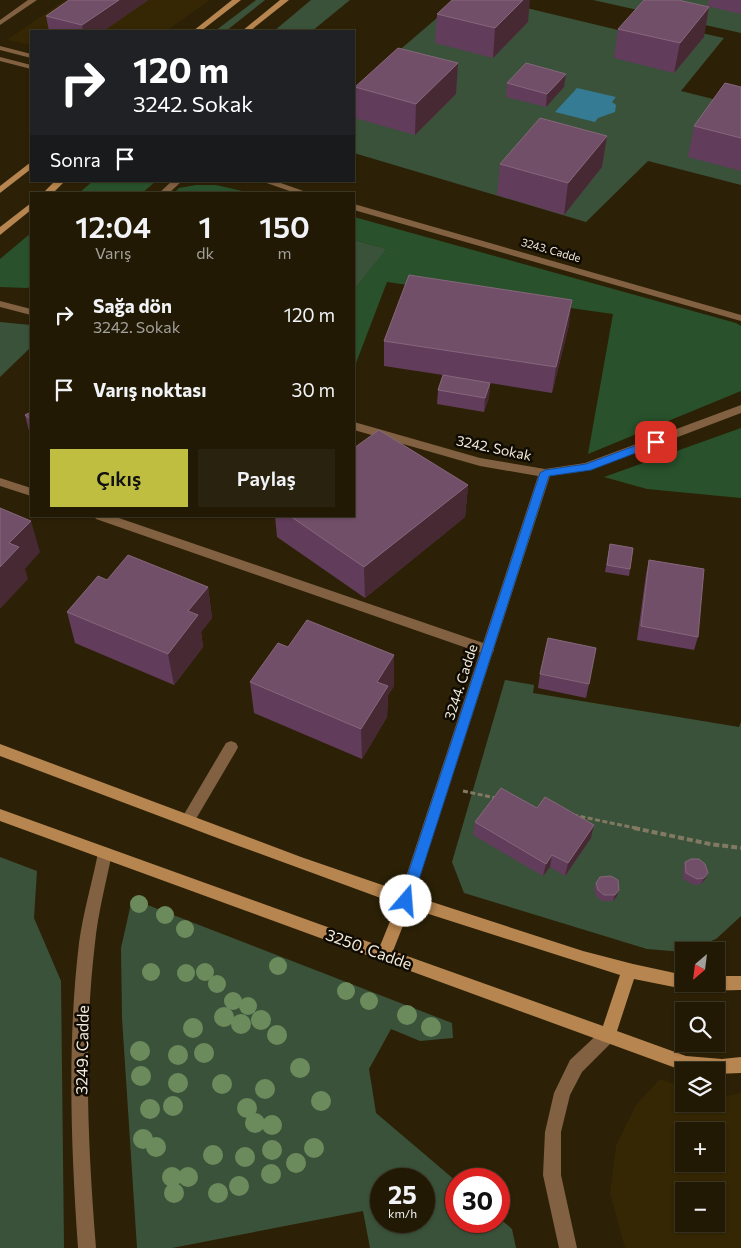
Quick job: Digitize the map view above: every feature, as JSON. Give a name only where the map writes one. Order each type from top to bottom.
[{"type":"street","points":[[0,23],[33,0]]},
{"type":"street","points":[[197,30],[237,0]]},
{"type":"street","points":[[247,30],[285,0]]},
{"type":"street","points":[[0,48],[30,56]]},
{"type":"street","points":[[0,59],[30,67]]},
{"type":"street","points":[[0,190],[30,165]]},
{"type":"street","points":[[48,192],[60,182]]},
{"type":"street","points":[[164,192],[177,182]]},
{"type":"street","points":[[268,182],[301,192]]},
{"type":"street","points":[[0,232],[30,207]]},
{"type":"street","name":"3243. Cadde","points":[[355,207],[741,318]]},
{"type":"street","points":[[0,304],[29,308]]},
{"type":"street","name":"3242. Sokak","points":[[355,426],[480,462],[545,473],[587,467],[741,409]]},
{"type":"street","name":"3244. Cadde","points":[[406,901],[545,473]]},
{"type":"street","points":[[0,482],[30,492]]},
{"type":"street","points":[[103,517],[488,650]]},
{"type":"street","points":[[188,820],[231,747]]},
{"type":"street","points":[[0,750],[406,901],[630,971],[675,980]]},
{"type":"street","name":"3250. Cadde","points":[[0,815],[686,1064],[722,1067],[741,1066]]},
{"type":"street","name":"3249. Cadde","points":[[87,1248],[82,1158],[82,1022],[88,942],[105,853]]},
{"type":"street","points":[[384,955],[406,901]]},
{"type":"street","points":[[568,1248],[552,1175],[552,1132],[562,1093],[576,1066],[608,1035],[630,971]]},
{"type":"street","points":[[725,983],[741,983]]},
{"type":"path","points":[[443,786],[500,799]]},
{"type":"path","points":[[567,813],[710,844],[741,848]]},
{"type":"shaded area","points":[[65,0],[210,0],[167,30],[30,30],[30,45],[7,40]]},
{"type":"shaded area","points":[[660,1079],[675,1085],[675,1112],[725,1112],[725,1096],[741,1093],[741,1248],[625,1248],[610,1193],[616,1146],[636,1105]]},
{"type":"green space","points":[[256,0],[265,0],[227,30],[216,30]]},
{"type":"green space","points":[[311,0],[350,0],[313,30],[275,30]]},
{"type":"green space","points":[[458,0],[493,0],[618,30],[633,18],[724,38],[681,91],[741,106],[741,185],[648,161],[586,222],[355,153],[355,88]]},
{"type":"green space","points":[[593,0],[741,0],[741,33]]},
{"type":"green space","points":[[92,182],[155,182],[143,192],[80,192]]},
{"type":"green space","points":[[196,185],[216,185],[246,192],[175,192],[179,188]]},
{"type":"green space","points":[[355,217],[736,323],[741,326],[741,391],[588,454],[613,314],[387,282],[356,363],[355,289],[386,249],[355,240]]},
{"type":"green space","points":[[30,234],[30,286],[28,288],[0,287],[0,259]]},
{"type":"green space","points":[[355,240],[387,249],[355,289]]},
{"type":"green space","points":[[0,322],[30,325],[30,348],[0,377]]},
{"type":"green space","points":[[741,428],[741,498],[647,489],[604,477]]},
{"type":"green space","points":[[505,680],[534,685],[533,693],[739,727],[741,722],[741,916],[716,939],[709,942],[675,942],[675,951],[647,949],[464,893],[452,862]]},
{"type":"green space","points":[[0,857],[37,871],[34,918],[61,981],[64,1248],[0,1248]]},
{"type":"green space","points":[[132,899],[452,1023],[453,1038],[420,1041],[391,1029],[369,1069],[376,1113],[445,1172],[445,1233],[510,1233],[510,1227],[516,1248],[370,1248],[363,1211],[172,1248],[137,1248],[122,1018],[121,948]]},
{"type":"water","points":[[577,88],[616,97],[612,102],[616,105],[615,112],[598,118],[595,122],[555,112]]},
{"type":"building","points":[[69,0],[119,0],[82,25],[46,16]]},
{"type":"building","points":[[452,0],[523,0],[495,28],[437,14]]},
{"type":"building","points":[[644,0],[678,0],[709,7],[680,43],[618,29]]},
{"type":"building","points":[[398,48],[458,63],[416,104],[355,87]]},
{"type":"building","points":[[526,63],[566,74],[547,94],[507,83]]},
{"type":"building","points":[[725,83],[741,87],[741,138],[694,126]]},
{"type":"building","points":[[540,118],[607,136],[568,183],[500,164]]},
{"type":"building","points":[[409,275],[572,300],[556,367],[384,341]]},
{"type":"building","points":[[443,375],[490,383],[485,398],[438,390]]},
{"type":"building","points":[[30,412],[30,419],[25,415]]},
{"type":"building","points":[[379,430],[468,485],[364,567],[291,517],[355,517],[355,447]]},
{"type":"building","points":[[0,508],[31,521],[9,543],[19,547],[0,567]]},
{"type":"building","points":[[610,544],[633,548],[630,569],[607,565]]},
{"type":"building","points":[[128,555],[208,587],[188,611],[198,615],[168,654],[67,612],[98,576],[107,580]]},
{"type":"building","points":[[649,560],[704,569],[698,637],[641,626]]},
{"type":"building","points":[[307,620],[394,655],[377,682],[388,686],[361,729],[250,682],[278,643],[288,647]]},
{"type":"building","points":[[548,638],[596,648],[589,684],[540,674]]},
{"type":"building","points":[[501,788],[537,808],[545,797],[594,825],[568,863],[552,855],[546,864],[475,822]]},
{"type":"building","points":[[691,859],[699,859],[705,864],[708,873],[704,878],[697,879],[686,873],[685,862]]},
{"type":"building","points":[[611,876],[618,880],[619,890],[615,895],[604,895],[598,890],[596,883],[600,877]]},
{"type":"route","points":[[406,901],[545,473],[565,472],[587,467],[656,442]]}]
